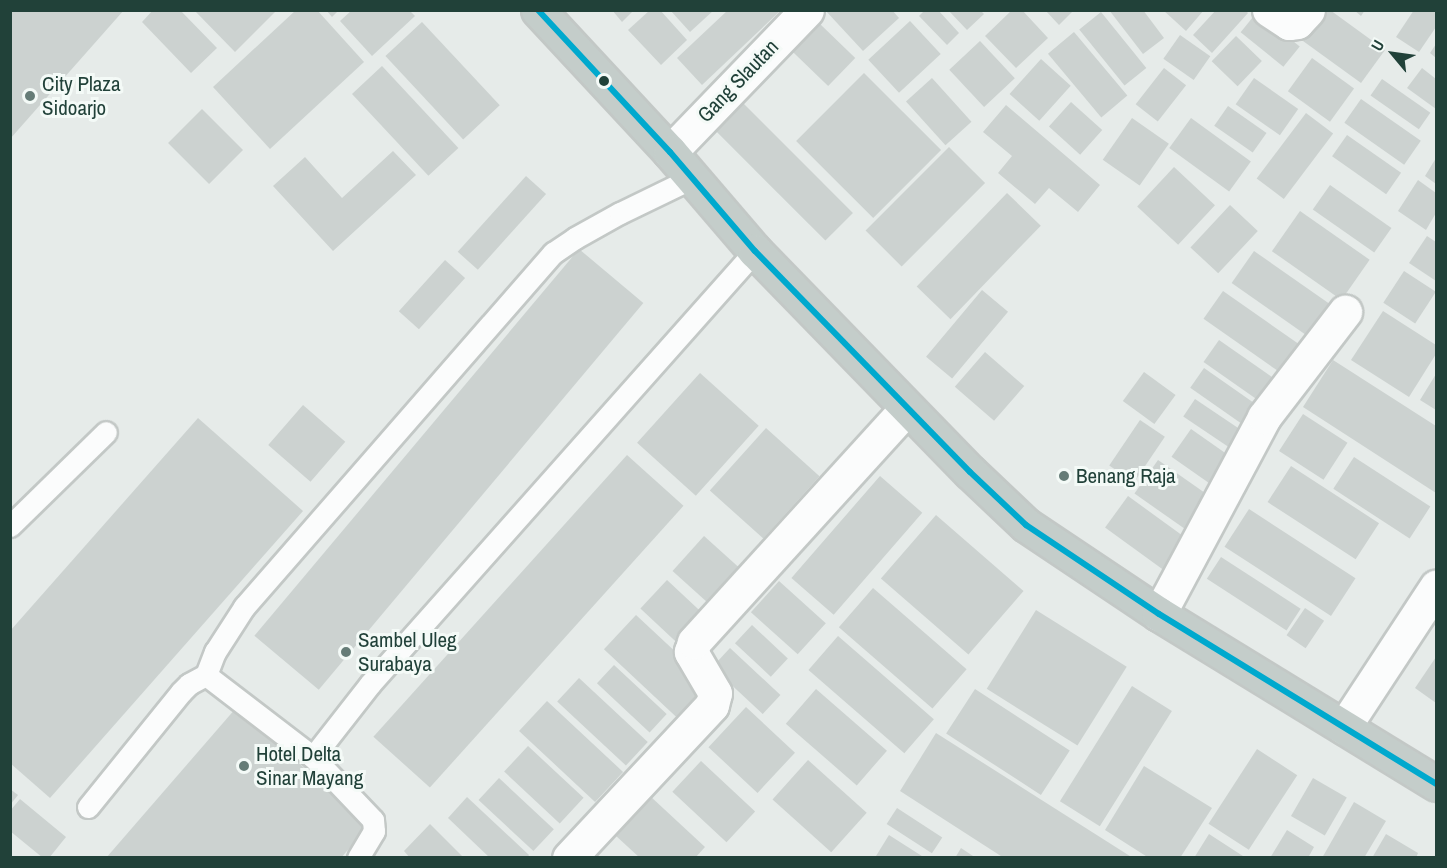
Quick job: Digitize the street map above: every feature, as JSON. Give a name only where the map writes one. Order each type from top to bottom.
[{"type":"highway","points":[[538,10],[670,152],[755,251],[907,408],[1026,525],[1159,614],[1437,784]]},
{"type":"street","name":"Gang Slautan","points":[[670,152],[807,10]]},
{"type":"street","points":[[1269,10],[1289,23],[1297,22],[1308,10]]},
{"type":"street","points":[[1159,614],[1264,417],[1345,312]]},
{"type":"street","points":[[569,858],[712,705],[715,693],[691,652],[694,642],[907,408]]},
{"type":"street","points":[[1344,727],[1437,587]]},
{"type":"lane","points":[[88,807],[181,692],[206,675],[215,652],[244,607],[554,253],[575,238],[620,213],[692,178]]},
{"type":"lane","points":[[313,756],[370,684],[755,251]]},
{"type":"lane","points":[[10,526],[106,432]]},
{"type":"lane","points":[[206,675],[313,756],[373,820],[374,831],[358,858]]},
{"type":"building","name":"City Plaza Sidoarjo","points":[[10,10],[124,10],[10,139]]},
{"type":"building","points":[[153,10],[180,10],[217,48],[191,73],[142,22]]},
{"type":"building","points":[[194,10],[277,10],[235,52]]},
{"type":"building","points":[[296,10],[317,10],[364,62],[270,149],[213,87]]},
{"type":"building","points":[[326,10],[339,10],[332,17]]},
{"type":"building","points":[[352,10],[409,10],[415,16],[372,56],[340,21]]},
{"type":"building","points":[[612,10],[634,10],[622,22]]},
{"type":"building","points":[[650,10],[660,10],[687,40],[661,65],[628,30]]},
{"type":"building","points":[[670,10],[714,10],[690,32]]},
{"type":"building","points":[[728,10],[781,10],[702,85],[677,58]]},
{"type":"building","points":[[825,10],[892,10],[899,18],[863,51]]},
{"type":"building","points":[[925,10],[938,10],[959,33],[947,45],[919,16]]},
{"type":"building","points":[[948,10],[980,10],[984,14],[967,30]]},
{"type":"building","points":[[1012,10],[1022,10],[1048,38],[1016,68],[985,36]]},
{"type":"building","points":[[1045,10],[1074,10],[1059,25]]},
{"type":"building","points":[[1109,10],[1143,10],[1164,38],[1143,54]]},
{"type":"building","points":[[1163,10],[1204,10],[1186,31]]},
{"type":"building","points":[[1216,10],[1245,10],[1248,13],[1212,53],[1193,35]]},
{"type":"building","points":[[1325,10],[1330,10],[1385,50],[1361,83],[1303,41]]},
{"type":"building","points":[[1354,10],[1365,10],[1361,16]]},
{"type":"building","points":[[1414,10],[1436,10],[1436,27],[1419,52],[1396,37]]},
{"type":"building","points":[[1101,12],[1146,68],[1125,86],[1079,30]]},
{"type":"building","points":[[1257,12],[1300,47],[1283,67],[1241,32]]},
{"type":"building","points":[[910,21],[941,54],[899,93],[868,60]]},
{"type":"building","points":[[422,22],[500,105],[463,139],[385,56]]},
{"type":"building","points":[[820,24],[855,58],[828,86],[793,52]]},
{"type":"building","points":[[1074,32],[1127,96],[1101,117],[1048,54]]},
{"type":"building","points":[[1180,35],[1210,56],[1194,80],[1163,59]]},
{"type":"building","points":[[1236,36],[1262,61],[1238,86],[1212,61]]},
{"type":"building","points":[[980,41],[1015,78],[984,107],[949,70]]},
{"type":"building","points":[[1436,44],[1436,58],[1430,53]]},
{"type":"building","points":[[1312,58],[1354,89],[1330,122],[1288,91]]},
{"type":"building","points":[[1041,59],[1071,86],[1039,121],[1010,94]]},
{"type":"building","points":[[382,66],[458,148],[428,176],[352,94]]},
{"type":"building","points":[[1164,68],[1186,85],[1158,121],[1136,104]]},
{"type":"building","points":[[1422,68],[1436,79],[1436,109],[1407,88]]},
{"type":"building","points":[[864,73],[941,150],[873,218],[796,141]]},
{"type":"building","points":[[932,78],[971,122],[945,145],[906,101]]},
{"type":"building","points":[[1254,78],[1298,109],[1280,135],[1236,104]]},
{"type":"building","points":[[1382,79],[1430,113],[1419,129],[1371,95]]},
{"type":"building","points":[[737,97],[853,213],[825,241],[709,125]]},
{"type":"building","points":[[1361,99],[1421,141],[1404,165],[1344,123]]},
{"type":"building","points":[[1071,102],[1102,130],[1080,155],[1049,127]]},
{"type":"building","points":[[1006,105],[1100,185],[1078,212],[1049,188],[1035,204],[998,173],[1012,156],[983,132]]},
{"type":"building","points":[[1228,106],[1267,133],[1253,153],[1214,126]]},
{"type":"building","points":[[202,109],[243,150],[209,184],[168,143]]},
{"type":"building","points":[[1306,113],[1333,133],[1284,199],[1257,178]]},
{"type":"building","points":[[1132,118],[1169,144],[1140,186],[1103,160]]},
{"type":"building","points":[[1191,118],[1251,161],[1229,191],[1169,148]]},
{"type":"building","points":[[1347,135],[1401,173],[1386,194],[1332,156]]},
{"type":"building","points":[[949,147],[985,183],[902,267],[866,230]]},
{"type":"building","points":[[393,151],[416,175],[333,251],[273,186],[305,157],[342,198]]},
{"type":"building","points":[[1436,158],[1436,184],[1425,176]]},
{"type":"building","points":[[1174,167],[1215,205],[1178,245],[1137,206]]},
{"type":"building","points":[[526,176],[546,194],[478,270],[458,252]]},
{"type":"building","points":[[1418,180],[1436,193],[1436,213],[1426,230],[1398,211]]},
{"type":"building","points":[[1330,185],[1391,228],[1374,253],[1313,210]]},
{"type":"building","points":[[1007,193],[1041,226],[951,319],[917,287]]},
{"type":"building","points":[[1230,205],[1258,231],[1218,273],[1190,247]]},
{"type":"building","points":[[1300,211],[1370,260],[1342,300],[1272,251]]},
{"type":"building","points":[[1427,236],[1436,242],[1436,281],[1409,263]]},
{"type":"building","points":[[579,249],[643,303],[319,690],[254,636]]},
{"type":"building","points":[[1254,251],[1338,310],[1316,342],[1232,283]]},
{"type":"building","points":[[445,260],[465,278],[419,329],[399,311]]},
{"type":"building","points":[[1404,271],[1436,292],[1415,324],[1383,303]]},
{"type":"building","points":[[982,290],[1008,312],[952,379],[926,357]]},
{"type":"building","points":[[1223,291],[1298,344],[1279,372],[1203,319]]},
{"type":"building","points":[[1383,311],[1436,345],[1436,354],[1409,397],[1351,360]]},
{"type":"building","points":[[1219,340],[1283,385],[1267,407],[1204,362]]},
{"type":"building","points":[[985,352],[1024,386],[994,421],[955,387]]},
{"type":"building","points":[[1333,360],[1436,426],[1436,493],[1303,407]]},
{"type":"building","points":[[1204,368],[1263,409],[1249,429],[1190,388]]},
{"type":"building","points":[[1144,372],[1176,395],[1154,424],[1123,401]]},
{"type":"building","points":[[700,373],[759,426],[696,496],[637,443]]},
{"type":"building","points":[[1436,374],[1436,410],[1420,400]]},
{"type":"building","points":[[1195,399],[1249,435],[1237,453],[1183,416]]},
{"type":"building","points":[[303,405],[345,442],[310,482],[268,445]]},
{"type":"building","points":[[1303,414],[1347,443],[1323,480],[1279,451]]},
{"type":"building","points":[[198,418],[303,511],[50,798],[10,763],[10,631]]},
{"type":"building","points":[[1140,420],[1165,437],[1134,482],[1109,466]]},
{"type":"building","points":[[766,428],[820,476],[763,539],[710,490]]},
{"type":"building","points":[[1191,429],[1235,460],[1216,488],[1171,457]]},
{"type":"building","points":[[627,455],[683,506],[430,788],[373,737]]},
{"type":"building","points":[[1354,457],[1430,507],[1410,538],[1333,489]]},
{"type":"building","points":[[1158,460],[1213,498],[1189,532],[1134,494]]},
{"type":"building","points":[[1291,466],[1379,523],[1356,559],[1268,502]]},
{"type":"building","points":[[880,476],[922,513],[834,615],[791,578]]},
{"type":"building","points":[[1128,496],[1188,539],[1165,571],[1105,528]]},
{"type":"building","points":[[1249,509],[1356,578],[1331,616],[1224,547]]},
{"type":"building","points":[[936,515],[1024,591],[968,654],[881,578]]},
{"type":"building","points":[[704,536],[748,575],[716,610],[673,571]]},
{"type":"building","points":[[1221,557],[1301,609],[1287,631],[1207,579]]},
{"type":"building","points":[[667,580],[708,618],[681,647],[640,609]]},
{"type":"building","points":[[779,581],[826,623],[798,654],[751,612]]},
{"type":"building","points":[[873,588],[967,669],[932,709],[839,627]]},
{"type":"building","points":[[1305,608],[1324,621],[1306,648],[1287,635]]},
{"type":"building","points":[[1036,610],[1127,667],[1077,746],[987,689]]},
{"type":"building","points":[[636,615],[708,683],[676,717],[604,649]]},
{"type":"building","points":[[752,625],[788,658],[771,677],[735,643]]},
{"type":"building","points":[[838,636],[934,719],[904,753],[808,670]]},
{"type":"building","points":[[730,648],[780,695],[763,714],[712,667]]},
{"type":"building","points":[[1436,657],[1436,703],[1415,688]]},
{"type":"building","points":[[614,665],[667,714],[650,732],[597,683]]},
{"type":"building","points":[[579,678],[648,742],[626,766],[557,701]]},
{"type":"building","points":[[1132,686],[1172,711],[1100,826],[1060,801]]},
{"type":"building","points":[[816,689],[887,751],[857,785],[786,724]]},
{"type":"building","points":[[975,689],[1070,751],[1041,795],[946,733]]},
{"type":"building","points":[[547,701],[623,772],[595,802],[519,731]]},
{"type":"building","points":[[746,707],[795,753],[757,793],[708,747]]},
{"type":"building","name":"Hotel Delta Sinar Mayang","points":[[236,708],[369,825],[341,858],[106,858]]},
{"type":"building","points":[[936,733],[1133,858],[1004,858],[900,791]]},
{"type":"building","points":[[528,746],[584,798],[560,823],[504,772]]},
{"type":"building","points":[[1257,749],[1297,775],[1249,850],[1209,824]]},
{"type":"building","points":[[808,760],[867,813],[831,852],[773,799]]},
{"type":"building","points":[[701,761],[755,811],[726,842],[672,792]]},
{"type":"building","points":[[1144,766],[1212,808],[1180,858],[1149,858],[1105,830]]},
{"type":"building","points":[[499,778],[554,829],[533,851],[479,800]]},
{"type":"building","points":[[1313,778],[1347,798],[1325,836],[1291,816]]},
{"type":"building","points":[[10,789],[18,795],[10,805]]},
{"type":"building","points":[[650,796],[705,847],[695,858],[640,858],[615,835]]},
{"type":"building","points":[[467,797],[529,855],[527,858],[490,858],[448,818]]},
{"type":"building","points":[[20,799],[66,837],[49,858],[43,858],[10,831],[10,811]]},
{"type":"building","points":[[1354,802],[1386,821],[1364,858],[1322,858]]},
{"type":"building","points":[[897,808],[942,837],[932,853],[887,824]]},
{"type":"building","points":[[430,824],[464,858],[410,858],[404,851]]},
{"type":"building","points":[[1287,830],[1314,847],[1308,858],[1270,858]]},
{"type":"building","points":[[1209,834],[1246,858],[1194,858]]},
{"type":"building","points":[[1386,834],[1418,853],[1416,858],[1372,858]]},
{"type":"building","points":[[889,835],[925,858],[876,856]]},
{"type":"building","points":[[961,848],[976,858],[955,858]]},
{"type":"transit line","points":[[538,10],[670,152],[755,251],[970,472],[1026,525],[1159,614],[1436,784]]},
{"type":"place","name":"City Plaza Sidoarjo","points":[[30,96]]},
{"type":"place","name":"Benang Raja","points":[[1064,476]]},
{"type":"place","name":"Sambel Uleg Surabaya","points":[[346,652]]},
{"type":"place","name":"Hotel Delta Sinar Mayang","points":[[244,766]]}]
